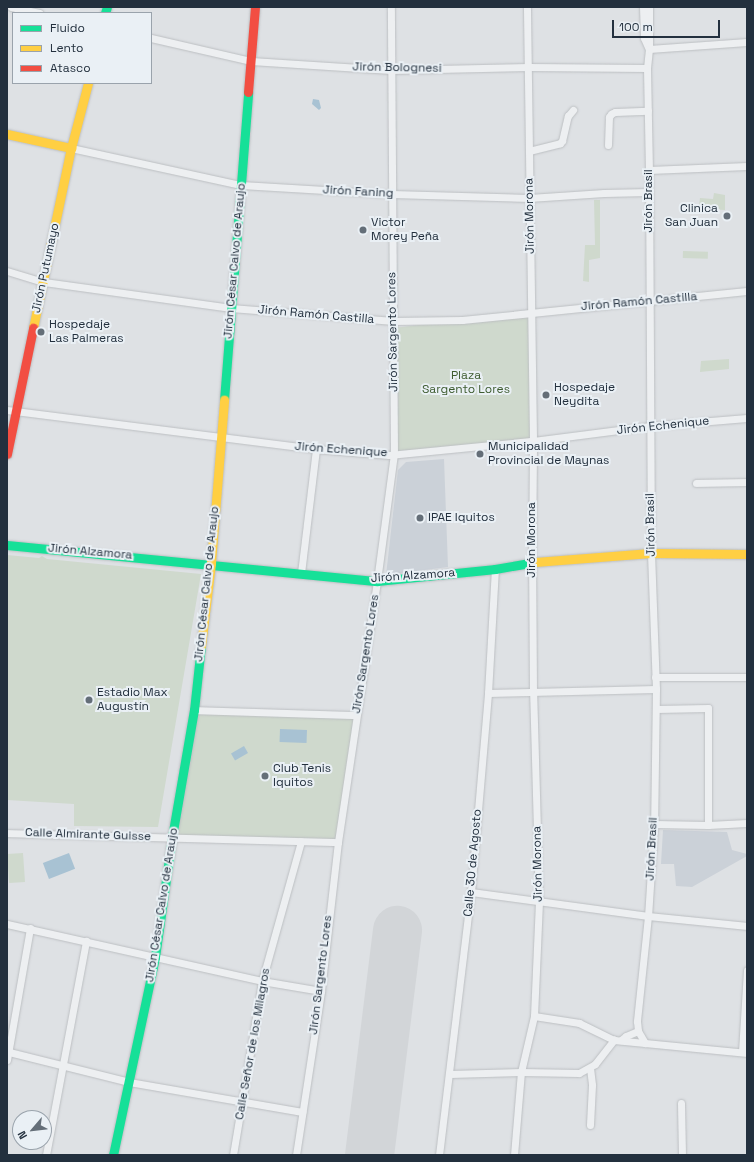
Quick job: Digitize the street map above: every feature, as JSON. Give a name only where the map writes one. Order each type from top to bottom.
[{"type":"street","points":[[11,7],[34,12]]},
{"type":"street","name":"Jirón César Calvo de Araujo","points":[[113,1155],[155,957],[172,837],[194,710],[211,563],[255,7]]},
{"type":"street","name":"Jirón Sargento Lores","points":[[296,1155],[321,991],[338,842],[377,581],[394,454],[390,7]]},
{"type":"street","name":"Jirón Morona","points":[[514,1155],[521,1072],[534,1016],[539,902],[533,692],[533,441],[527,7]]},
{"type":"street","name":"Jirón Brasil","points":[[638,1031],[637,1021],[648,916],[654,824],[656,709],[651,553],[647,68],[649,49],[644,38],[643,7]]},
{"type":"street","points":[[649,7],[649,49],[747,42]]},
{"type":"street","name":"Jirón Bolognesi","points":[[152,38],[251,61],[391,70],[528,67],[647,68]]},
{"type":"street","name":"Jirón Putumayo","points":[[7,454],[11,411],[44,282],[71,148],[88,84]]},
{"type":"street","points":[[529,151],[560,144],[568,116],[573,110]]},
{"type":"street","points":[[608,145],[609,117],[611,114],[615,112],[648,111]]},
{"type":"street","points":[[7,134],[71,148]]},
{"type":"street","name":"Jirón Faning","points":[[71,148],[241,185],[392,194],[529,198],[604,192],[649,192]]},
{"type":"street","points":[[649,170],[747,166]]},
{"type":"street","name":"Jirón Ramón Castilla","points":[[7,271],[44,282],[231,308],[393,322],[462,320],[747,291]]},
{"type":"street","name":"Jirón Echenique","points":[[11,411],[221,436],[316,450],[394,454],[533,441],[650,426],[747,418]]},
{"type":"street","points":[[301,573],[316,450]]},
{"type":"street","points":[[696,483],[747,482]]},
{"type":"street","name":"Jirón Alzamora","points":[[7,545],[211,563],[377,581],[495,569],[532,562],[651,553],[747,554]]},
{"type":"street","name":"Calle 30 de Agosto","points":[[439,1155],[471,892],[488,693],[495,569]]},
{"type":"street","points":[[655,676],[747,677]]},
{"type":"street","points":[[488,693],[656,689]]},
{"type":"street","points":[[656,709],[708,708],[708,825]]},
{"type":"street","points":[[194,710],[356,715]]},
{"type":"street","points":[[654,824],[708,825],[747,822]]},
{"type":"street","name":"Calle Almirante Guisse","points":[[7,833],[338,842]]},
{"type":"street","name":"Calle Señor de los Milagros","points":[[233,1155],[262,981],[301,841]]},
{"type":"street","points":[[471,892],[648,916],[747,926]]},
{"type":"street","points":[[7,924],[262,981],[321,991]]},
{"type":"street","points":[[7,1060],[9,1052],[9,1036],[30,928]]},
{"type":"street","points":[[46,1155],[86,941]]},
{"type":"street","points":[[534,1016],[579,1022],[617,1040],[745,1052],[747,970]]},
{"type":"street","points":[[450,1074],[521,1072],[579,1073],[590,1068],[617,1040],[638,1031],[645,1043]]},
{"type":"street","points":[[9,1052],[129,1082],[242,1103],[302,1112]]},
{"type":"street","points":[[590,1068],[592,1085],[590,1125]]},
{"type":"street","points":[[681,1103],[682,1155]]},
{"type":"shaded area","name":"IPAE Iquitos","points":[[444,459],[448,567],[386,575],[398,470],[406,462]]},
{"type":"shaded area","points":[[663,830],[727,832],[732,850],[747,854],[747,856],[692,887],[676,886],[674,864],[661,864]]},
{"type":"green space","points":[[714,193],[725,195],[725,210],[706,209],[699,206],[700,198],[713,199]]},
{"type":"green space","points":[[594,200],[600,200],[600,258],[589,260],[589,282],[583,281],[585,245],[595,245]]},
{"type":"green space","points":[[683,251],[708,252],[708,259],[683,258]]},
{"type":"green space","name":"Plaza Sargento Lores","points":[[531,312],[533,441],[394,454],[393,328]]},
{"type":"green space","points":[[729,359],[729,369],[700,372],[701,361]]},
{"type":"green space","points":[[7,555],[39,558],[42,556],[47,559],[201,574],[158,827],[74,826],[74,804],[7,800]]},
{"type":"green space","name":"Club Tenis Iquitos","points":[[194,710],[356,715],[338,842],[172,837]]},
{"type":"green space","points":[[23,853],[25,882],[9,883],[7,854]]},
{"type":"water","points":[[313,99],[319,100],[321,108],[319,110],[312,104]]},
{"type":"water","points":[[280,729],[307,730],[307,743],[280,742]]},
{"type":"water","points":[[244,746],[248,753],[235,760],[231,754]]},
{"type":"water","points":[[69,853],[75,869],[49,879],[43,863]]},
{"type":"runway","points":[[369,1155],[397,930]]},
{"type":"traffic: fast","points":[[105,12],[107,7]]},
{"type":"traffic: fast","points":[[224,400],[248,92]]},
{"type":"traffic: fast","points":[[7,545],[377,581],[495,569],[535,562]]},
{"type":"traffic: fast","points":[[113,1155],[155,957],[172,837],[194,710],[201,646]]},
{"type":"traffic: slow","points":[[33,328],[71,148],[88,84]]},
{"type":"traffic: slow","points":[[7,134],[71,148]]},
{"type":"traffic: slow","points":[[201,646],[211,563],[224,400]]},
{"type":"traffic: slow","points":[[535,562],[651,553],[747,554]]},
{"type":"traffic: jam","points":[[248,92],[255,7]]},
{"type":"traffic: jam","points":[[7,454],[33,328]]},
{"type":"place","name":"Clinica San Juan","points":[[727,216]]},
{"type":"place","name":"Victor Morey Peña","points":[[363,230]]},
{"type":"place","name":"Hospedaje Las Palmeras","points":[[41,332]]},
{"type":"place","name":"Hospedaje Neydita","points":[[546,395]]},
{"type":"place","name":"Municipalidad Provincial de Maynas","points":[[480,454]]},
{"type":"place","name":"IPAE Iquitos","points":[[420,518]]},
{"type":"place","name":"Estadio Max Augustín","points":[[89,700]]},
{"type":"place","name":"Club Tenis Iquitos","points":[[265,776]]}]
